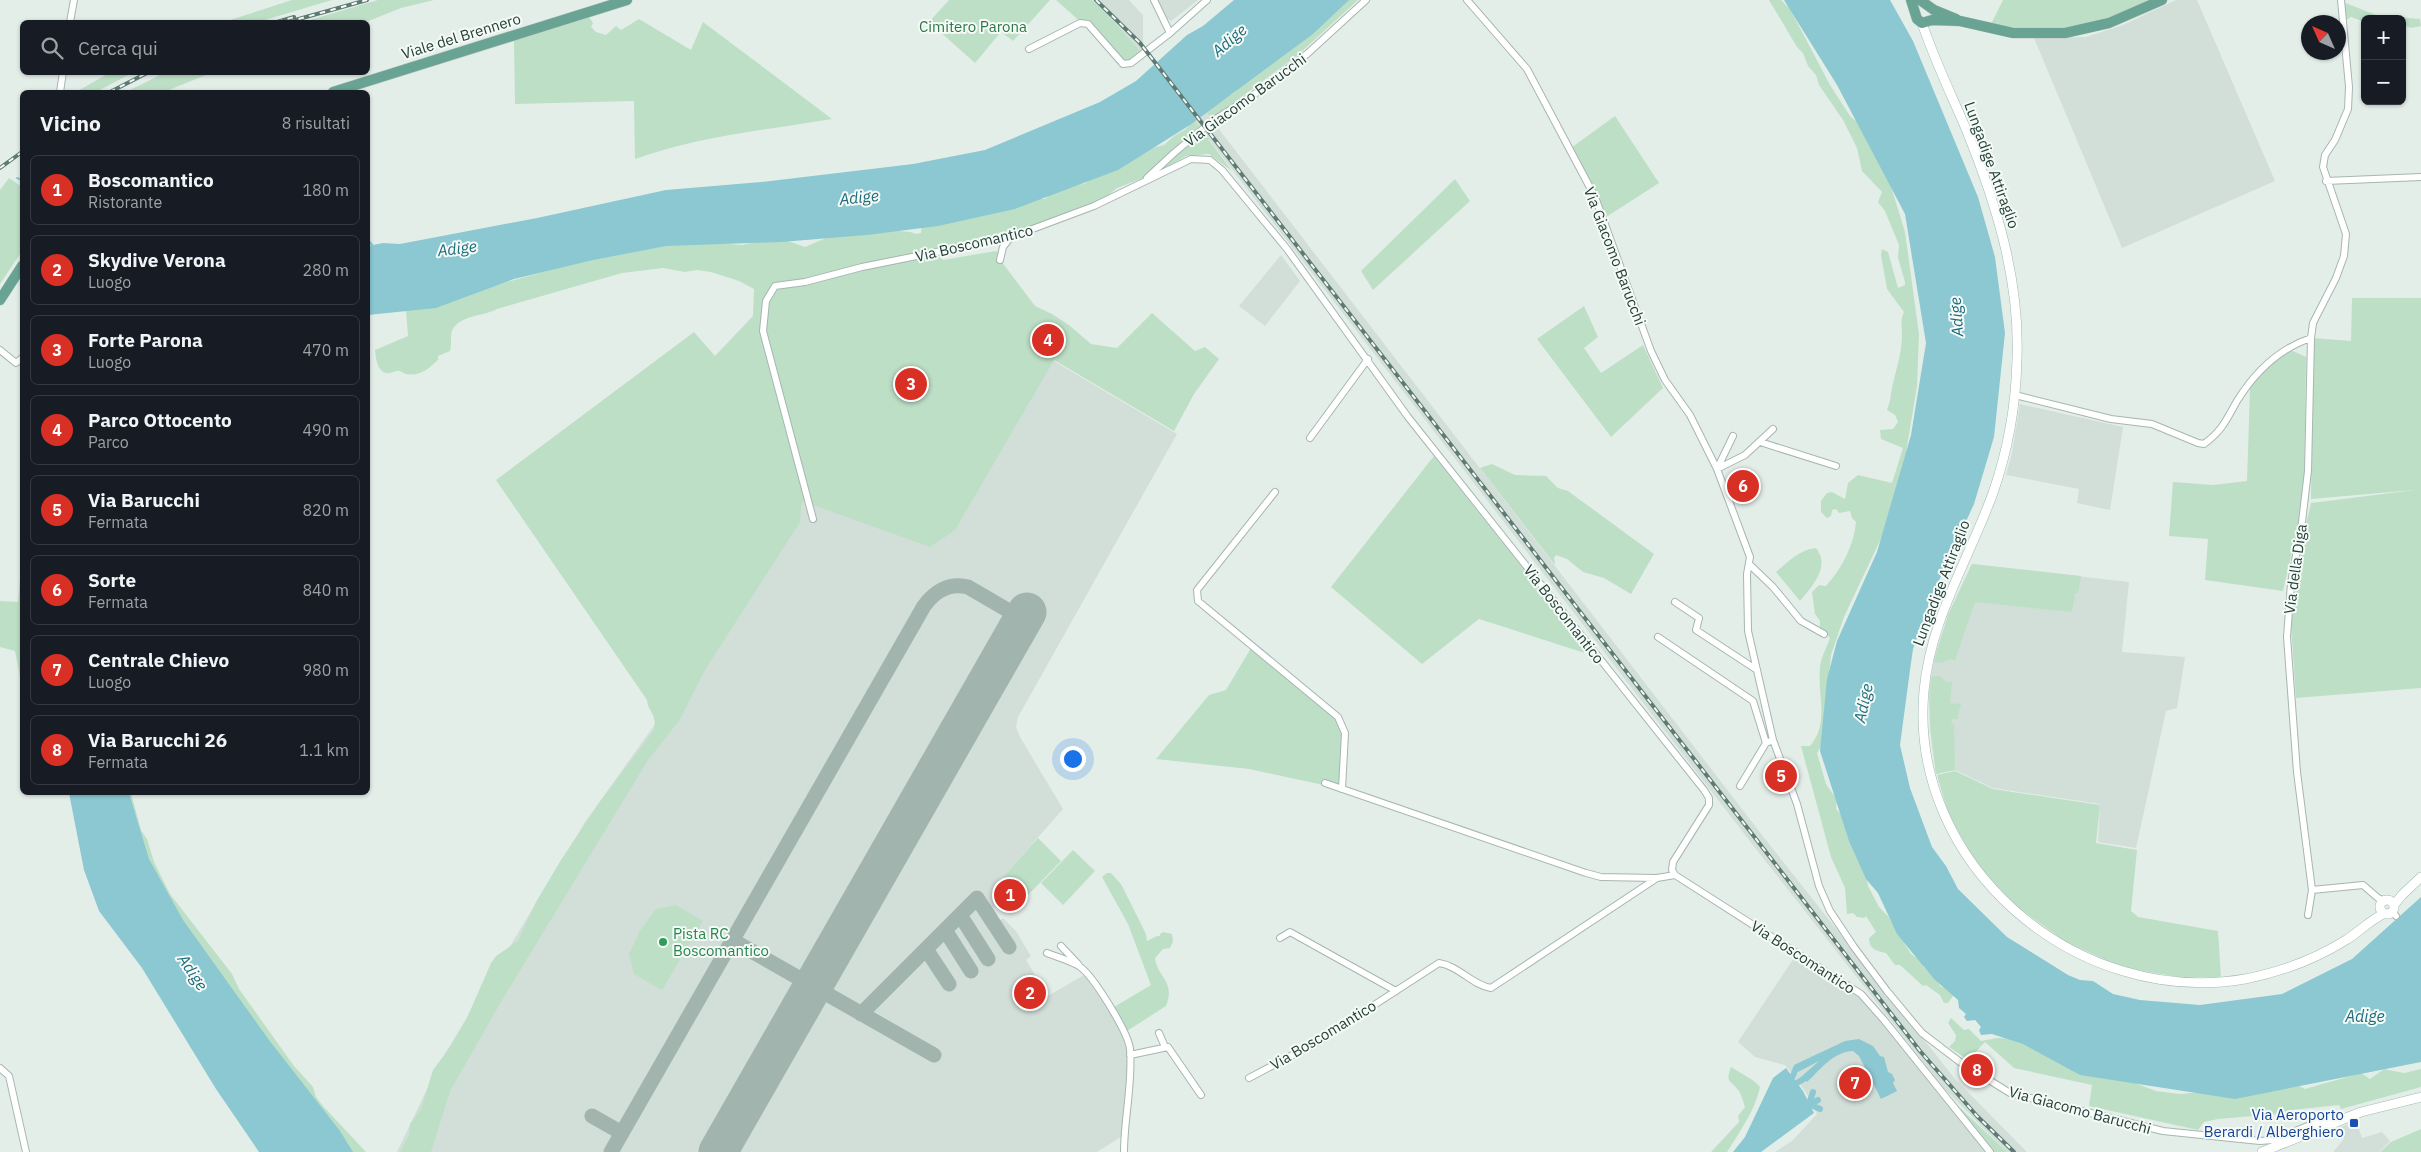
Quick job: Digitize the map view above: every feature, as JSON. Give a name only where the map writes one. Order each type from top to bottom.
[{"type":"main road","name":"Viale del Brennero","points":[[339,90],[627,0]]},
{"type":"main road","name":"Lungadige Attiraglio","points":[[1911,0],[1926,13]]},
{"type":"main road","points":[[1926,13],[2013,33],[2065,33],[2109,24],[2162,0]]},
{"type":"main road","points":[[0,300],[20,269]]},
{"type":"street","points":[[70,20],[74,0]]},
{"type":"street","points":[[1154,0],[1170,33]]},
{"type":"street","points":[[1029,49],[1080,23],[1088,24],[1123,64],[1131,62],[1170,33],[1207,0]]},
{"type":"street","name":"Via Giacomo Barucchi","points":[[1146,180],[1149,174],[1202,129],[1252,96],[1307,54],[1366,0]]},
{"type":"street","name":"Via Giacomo Barucchi","points":[[1467,0],[1528,68],[1594,197],[1651,351],[1665,380],[1690,415],[1717,469],[1750,557],[1748,564],[1748,631],[1774,740],[1797,804],[1819,886],[1830,911],[1854,947],[1907,1016],[1922,1033],[1984,1078],[2010,1093],[2186,1135],[2268,1142],[2330,1116],[2337,1116],[2342,1120]]},
{"type":"street","name":"Via della Diga","points":[[2308,915],[2312,890],[2297,772],[2288,637],[2290,583],[2302,522],[2308,471],[2311,338],[2316,316],[2336,278],[2344,256],[2346,234],[2323,168],[2325,155],[2335,140],[2348,109],[2349,87],[2341,0]]},
{"type":"street","name":"Lungadige Attiraglio","points":[[1926,13],[1929,44],[1967,133],[2000,224],[2016,297],[2018,358],[2015,395],[2001,467],[1992,494],[1951,590],[1929,653],[1924,690],[1922,728],[1933,790],[1943,816],[1966,857],[1986,882],[2043,933],[2079,954],[2116,971],[2158,980],[2184,983],[2244,979],[2297,966],[2350,938],[2421,877]]},
{"type":"street","points":[[60,90],[63,75]]},
{"type":"street","name":"Via Boscomantico","points":[[813,519],[763,330],[764,313],[769,292],[775,286],[805,282],[862,267],[1011,237],[1094,206],[1191,158],[1210,160],[1222,170],[1287,249],[1441,460],[1704,790],[1709,798],[1709,805],[1673,862],[1672,870],[1675,875],[1861,994],[1990,1152]]},
{"type":"street","points":[[2326,180],[2421,177]]},
{"type":"street","points":[[1000,260],[1003,247],[1011,237]]},
{"type":"street","points":[[2015,395],[2110,419],[2152,424],[2204,444],[2223,427],[2237,401],[2264,366],[2277,355],[2311,338]]},
{"type":"street","points":[[0,350],[16,363],[20,360]]},
{"type":"street","points":[[1310,438],[1368,359]]},
{"type":"street","points":[[1717,469],[1745,455],[1773,429]]},
{"type":"street","points":[[1717,469],[1733,436]]},
{"type":"street","points":[[1760,442],[1836,466]]},
{"type":"street","points":[[1276,492],[1197,590],[1196,596],[1198,601],[1338,717],[1345,733],[1342,788]]},
{"type":"street","points":[[1748,564],[1762,575],[1801,621],[1824,634]]},
{"type":"street","points":[[1674,602],[1699,618],[1696,630],[1757,670]]},
{"type":"street","points":[[1658,637],[1753,701],[1766,743]]},
{"type":"street","points":[[1740,786],[1766,743],[1774,740]]},
{"type":"street","name":"Via Boscomantico","points":[[1325,783],[1601,877],[1657,878],[1675,875]]},
{"type":"street","name":"Via Boscomantico","points":[[1249,1078],[1317,1042],[1439,963],[1452,967],[1484,987],[1491,988],[1657,878]]},
{"type":"street","points":[[2312,890],[2363,885],[2385,908]]},
{"type":"street","name":"Via Boscomantico","points":[[1280,938],[1290,932],[1396,991]]},
{"type":"street","points":[[1061,946],[1111,1007],[1125,1031],[1130,1055],[1124,1152]]},
{"type":"street","points":[[1047,953],[1080,967]]},
{"type":"street","points":[[1159,1033],[1164,1047]]},
{"type":"street","points":[[1130,1055],[1168,1047],[1201,1095]]},
{"type":"street","points":[[0,1068],[9,1076],[26,1152]]},
{"type":"street","points":[[2262,1152],[2361,1112],[2421,1097]]},
{"type":"shaded area","points":[[1092,0],[1129,0],[1143,15],[1143,54],[1102,8]]},
{"type":"shaded area","points":[[1157,0],[1198,0],[1171,21],[1166,18]]},
{"type":"shaded area","points":[[2176,0],[2197,0],[2275,181],[2122,248],[2034,38],[2086,37],[2123,25]]},
{"type":"shaded area","points":[[1205,111],[1762,835],[1955,1079],[2027,1152],[2007,1152],[1944,1088],[1752,844],[1194,120]]},
{"type":"shaded area","points":[[1281,255],[1300,281],[1265,326],[1239,306]]},
{"type":"shaded area","points":[[1052,360],[1177,434],[1018,717],[1016,727],[1020,737],[1063,809],[1003,877],[994,909],[1000,920],[1003,918],[1016,931],[1031,956],[1026,960],[1048,996],[1084,975],[1113,1015],[1123,1035],[1128,1060],[1121,1137],[1097,1152],[397,1152],[440,1062],[585,822],[658,720],[744,436]]},
{"type":"shaded area","points":[[2020,404],[2123,427],[2110,510],[2077,503],[2079,489],[2006,475],[2012,453]]},
{"type":"shaded area","points":[[1972,564],[2129,582],[2122,652],[2185,657],[2177,708],[2166,711],[2136,848],[2098,842],[2100,804],[1993,788],[1955,770],[1936,774],[1930,729],[1929,690],[1934,658],[1948,615]]},
{"type":"shaded area","points":[[1796,955],[1863,1000],[1985,1152],[1775,1152],[1792,1141],[1817,1114],[1805,1091],[1785,1065],[1755,1057],[1738,1042]]},
{"type":"shaded area","points":[[2356,1121],[2362,1138],[2382,1132],[2390,1141],[2379,1152],[2333,1152],[2344,1139],[2338,1128]]},
{"type":"green space","points":[[292,0],[332,0],[265,20],[230,20]]},
{"type":"green space","points":[[378,0],[434,0],[401,8],[370,20],[310,20]]},
{"type":"green space","name":"Cimitero Parona","points":[[949,0],[1050,0],[1013,41],[1001,32],[975,63],[929,22]]},
{"type":"green space","points":[[1056,0],[1092,0],[1102,8],[1143,54],[1128,64]]},
{"type":"green space","points":[[1324,0],[1358,0],[1299,54],[1212,119],[1205,111],[1234,93]]},
{"type":"green space","points":[[1769,0],[1781,0],[1790,9],[1830,85],[1850,116],[1858,123],[1886,170],[1905,232],[1919,334],[1917,386],[1906,453],[1884,532],[1844,617],[1831,655],[1822,745],[1817,753],[1826,784],[1837,800],[1836,809],[1841,814],[1865,868],[1868,886],[1879,907],[1888,916],[1911,954],[1921,961],[1924,968],[1936,978],[1940,986],[1955,993],[1948,1003],[1944,1003],[1940,995],[1926,985],[1923,986],[1900,965],[1895,965],[1886,953],[1877,951],[1872,947],[1869,938],[1876,932],[1866,916],[1864,918],[1857,917],[1853,913],[1847,914],[1845,888],[1831,857],[1801,746],[1810,746],[1820,728],[1820,667],[1830,638],[1820,627],[1820,621],[1815,614],[1812,592],[1819,585],[1826,586],[1837,572],[1850,548],[1856,522],[1852,518],[1850,511],[1839,513],[1836,509],[1832,510],[1831,516],[1827,518],[1821,512],[1821,501],[1827,493],[1832,492],[1845,499],[1848,483],[1858,475],[1892,483],[1903,448],[1881,439],[1880,430],[1893,429],[1898,422],[1895,415],[1887,410],[1900,352],[1904,312],[1887,289],[1881,255],[1882,249],[1888,252],[1898,288],[1905,285],[1905,282],[1898,258],[1899,245],[1885,211],[1878,202],[1882,192],[1862,171],[1857,148],[1843,120],[1819,85],[1816,75],[1808,66],[1803,53],[1797,47]]},
{"type":"green space","points":[[2003,0],[2154,0],[2094,22],[2056,29],[2036,29],[1991,24]]},
{"type":"green space","points":[[2343,2],[2376,15],[2361,15],[2361,21],[2351,17],[2346,20],[2346,15],[2344,15]]},
{"type":"green space","points":[[589,17],[593,23],[591,27],[596,32],[606,35],[616,26],[621,30],[639,19],[691,50],[703,22],[832,119],[708,139],[635,159],[634,101],[515,104],[514,40]]},
{"type":"green space","points":[[2406,18],[2420,19],[2421,26],[2412,28],[2406,26]]},
{"type":"green space","points":[[106,75],[128,75],[100,90],[79,90]]},
{"type":"green space","points":[[160,75],[206,75],[169,90],[130,90]]},
{"type":"green space","points":[[1615,116],[1659,183],[1606,217],[1571,148]]},
{"type":"green space","points":[[1194,120],[1232,171],[1209,154],[1186,156],[1156,173],[1117,188],[1106,197],[1084,208],[1019,233],[1009,231],[990,239],[932,250],[943,260],[996,251],[1003,255],[1001,261],[1035,306],[1069,325],[1091,344],[1117,348],[1152,313],[1195,351],[1205,347],[1219,359],[1194,394],[1174,431],[1054,360],[955,530],[930,547],[802,501],[800,522],[705,670],[679,721],[648,760],[502,1000],[450,1091],[431,1152],[400,1152],[409,1135],[410,1124],[421,1109],[433,1070],[450,1047],[467,1018],[491,963],[496,956],[518,941],[536,902],[561,860],[599,803],[654,730],[655,724],[647,700],[496,480],[694,332],[715,356],[753,316],[754,289],[739,281],[711,272],[697,270],[685,272],[663,268],[622,273],[466,319],[460,322],[452,331],[450,351],[438,356],[438,360],[420,373],[411,375],[401,371],[384,372],[378,364],[375,350],[408,336],[406,310],[640,245],[720,243],[742,245],[779,238],[805,247],[842,231],[856,236],[886,231],[921,233],[922,224],[1033,199],[1045,199],[1055,190],[1068,184],[1072,187],[1086,183],[1101,171],[1143,150],[1164,145],[1186,129]]},
{"type":"green space","points":[[9,178],[20,186],[20,254],[0,284],[0,190]]},
{"type":"green space","points":[[1455,179],[1470,201],[1373,290],[1361,271]]},
{"type":"green space","points":[[2352,298],[2421,298],[2421,688],[2296,698],[2291,625],[2298,559],[2311,503],[2415,490],[2311,499],[2313,338],[2351,341]]},
{"type":"green space","points":[[1584,306],[1598,337],[1584,348],[1601,373],[1643,345],[1663,388],[1611,437],[1537,339]]},
{"type":"green space","points":[[2291,350],[2306,357],[2304,500],[2283,591],[2205,580],[2208,539],[2169,536],[2173,482],[2213,485],[2247,481],[2250,389],[2265,367]]},
{"type":"green space","points":[[1434,456],[1591,655],[1479,619],[1422,664],[1331,587]]},
{"type":"green space","points":[[1492,464],[1515,475],[1546,476],[1558,488],[1568,491],[1654,554],[1631,594],[1604,578],[1583,572],[1567,559],[1556,555],[1554,558],[1555,565],[1480,468]]},
{"type":"green space","points":[[1816,548],[1822,562],[1821,569],[1814,583],[1800,601],[1776,572],[1799,554]]},
{"type":"green space","points":[[1972,564],[2081,576],[2078,593],[2075,593],[2072,612],[1975,602],[1955,660],[1950,659],[1942,663],[1934,662],[1948,615]]},
{"type":"green space","points":[[20,579],[20,677],[15,651],[0,647],[0,601],[18,602]]},
{"type":"green space","points":[[1251,648],[1338,719],[1342,735],[1342,789],[1249,769],[1156,759],[1209,695],[1226,690]]},
{"type":"green space","points":[[1932,676],[1940,676],[1946,682],[1952,682],[1950,703],[1961,704],[1957,719],[1952,719],[1951,724],[1954,724],[1955,770],[1936,774],[1931,738],[1930,688]]},
{"type":"green space","points":[[1955,771],[1993,789],[2100,805],[2096,843],[2137,850],[2131,911],[2138,917],[2218,931],[2221,977],[2179,977],[2131,969],[2113,963],[2066,942],[2013,904],[1977,865],[1948,813],[1937,775]]},
{"type":"green space","points":[[120,795],[132,795],[141,830],[147,839],[154,862],[170,894],[232,974],[239,989],[294,1066],[313,1087],[316,1097],[366,1152],[341,1152],[192,933],[186,926],[175,919]]},
{"type":"green space","points":[[1038,838],[1061,861],[1026,897],[1003,877]]},
{"type":"green space","points":[[1073,850],[1095,871],[1063,905],[1041,883]]},
{"type":"green space","points":[[1107,873],[1111,873],[1121,884],[1146,934],[1147,941],[1160,936],[1163,932],[1172,934],[1173,942],[1170,948],[1163,949],[1155,958],[1169,991],[1166,1006],[1124,1033],[1109,1010],[1151,985],[1128,924],[1102,877]]},
{"type":"green space","name":"Pista RC Boscomantico","points":[[676,905],[703,921],[662,990],[634,974],[629,954],[641,929],[656,909]]},
{"type":"green space","points":[[1951,1018],[1964,1030],[1969,1029],[1981,1041],[1997,1038],[2018,1039],[2156,1091],[2180,1094],[2295,1084],[2305,1089],[2361,1073],[2370,1079],[2384,1069],[2404,1073],[2421,1069],[2421,1087],[2341,1109],[2339,1105],[2292,1110],[2277,1114],[2218,1119],[2204,1122],[2198,1130],[2089,1106],[2092,1085],[2014,1068],[1985,1042],[1968,1060],[1949,1047],[1955,1041],[1956,1035],[1948,1023]]},
{"type":"green space","points":[[1731,1067],[1754,1081],[1760,1087],[1751,1112],[1727,1152],[1711,1152],[1739,1122],[1738,1116],[1745,1107],[1739,1091],[1729,1080],[1728,1076]]},
{"type":"green space","points":[[1957,1105],[2007,1152],[1994,1152]]},
{"type":"green space","points":[[2421,1129],[2421,1152],[2380,1152],[2391,1142]]},
{"type":"water","name":"Adige","points":[[1234,0],[1349,0],[1313,34],[1190,125],[1118,170],[1015,209],[938,226],[867,235],[781,242],[666,246],[593,260],[514,279],[436,308],[370,315],[370,246],[383,243],[400,244],[537,218],[666,190],[761,182],[913,164],[985,150],[1100,102],[1136,81],[1187,35],[1203,26]]},
{"type":"water","name":"Adige","points":[[1784,0],[1890,0],[1913,41],[1978,197],[1995,257],[2005,333],[1994,437],[1974,504],[1931,598],[1913,649],[1900,745],[1910,788],[1932,847],[1946,866],[1958,889],[2007,937],[2068,975],[2080,980],[2093,981],[2113,994],[2140,1000],[2200,1005],[2282,994],[2352,959],[2421,897],[2421,1062],[2235,1099],[2080,1075],[2023,1044],[1992,1034],[1981,1035],[1979,1030],[1981,1027],[1975,1020],[1967,1021],[1964,1017],[1966,1014],[1959,1008],[1958,1000],[1934,979],[1897,934],[1878,893],[1866,879],[1849,841],[1820,751],[1827,679],[1837,641],[1877,552],[1911,435],[1926,343],[1905,214],[1837,85]]},
{"type":"water","name":"Adige","points":[[69,795],[130,795],[149,859],[183,920],[269,1040],[340,1131],[353,1152],[259,1152],[216,1089],[142,968],[99,911],[84,870]]},
{"type":"water","points":[[1859,1039],[1873,1046],[1880,1056],[1884,1057],[1888,1072],[1892,1074],[1895,1080],[1893,1083],[1897,1091],[1881,1099],[1859,1056],[1853,1051],[1839,1054],[1833,1058],[1807,1082],[1801,1077],[1819,1061],[1798,1072],[1794,1065],[1845,1041]]},
{"type":"water","points":[[1786,1068],[1803,1091],[1814,1113],[1761,1152],[1733,1152],[1745,1137],[1773,1078]]},
{"type":"waterway","points":[[370,242],[373,246]]},
{"type":"waterway","points":[[1790,1083],[1796,1068],[1804,1065]]},
{"type":"waterway","points":[[1790,1082],[1797,1083],[1810,1075]]},
{"type":"waterway","points":[[1809,1104],[1813,1092]]},
{"type":"waterway","points":[[1802,1108],[1818,1100]]},
{"type":"waterway","points":[[1809,1104],[1820,1109]]},
{"type":"taxiway","points":[[611,1152],[924,606],[932,596],[943,589],[961,586],[968,587],[1023,619]]},
{"type":"taxiway","points":[[861,1014],[977,898],[1009,947]]},
{"type":"taxiway","points":[[960,915],[988,959]]},
{"type":"taxiway","points":[[945,930],[971,971]]},
{"type":"taxiway","points":[[732,940],[934,1055]]},
{"type":"taxiway","points":[[926,949],[949,984]]},
{"type":"taxiway","points":[[592,1116],[622,1133]]},
{"type":"runway","points":[[718,1152],[1027,612]]},
{"type":"railway","points":[[295,20],[367,0]]},
{"type":"railway","points":[[1096,0],[1140,43],[1920,1051],[1977,1116],[2014,1152]]},
{"type":"railway","points":[[284,20],[294,17]]},
{"type":"railway","points":[[114,90],[143,75]]},
{"type":"railway","points":[[0,168],[20,153]]},
{"type":"place","name":"Parco Ottocento","points":[[1048,340]]},
{"type":"place","name":"Forte Parona","points":[[911,384]]},
{"type":"place","name":"Sorte","points":[[1743,486]]},
{"type":"place","name":"Via Barucchi","points":[[1781,776]]},
{"type":"place","name":"Boscomantico","points":[[1010,895]]},
{"type":"place","name":"Pista RC Boscomantico","points":[[663,942]]},
{"type":"place","name":"Skydive Verona","points":[[1030,993]]},
{"type":"place","name":"Via Barucchi 26","points":[[1977,1070]]},
{"type":"place","name":"Centrale Chievo","points":[[1855,1083]]},
{"type":"place","name":"Via Aeroporto Berardi / Alberghiero","points":[[2354,1123]]}]
